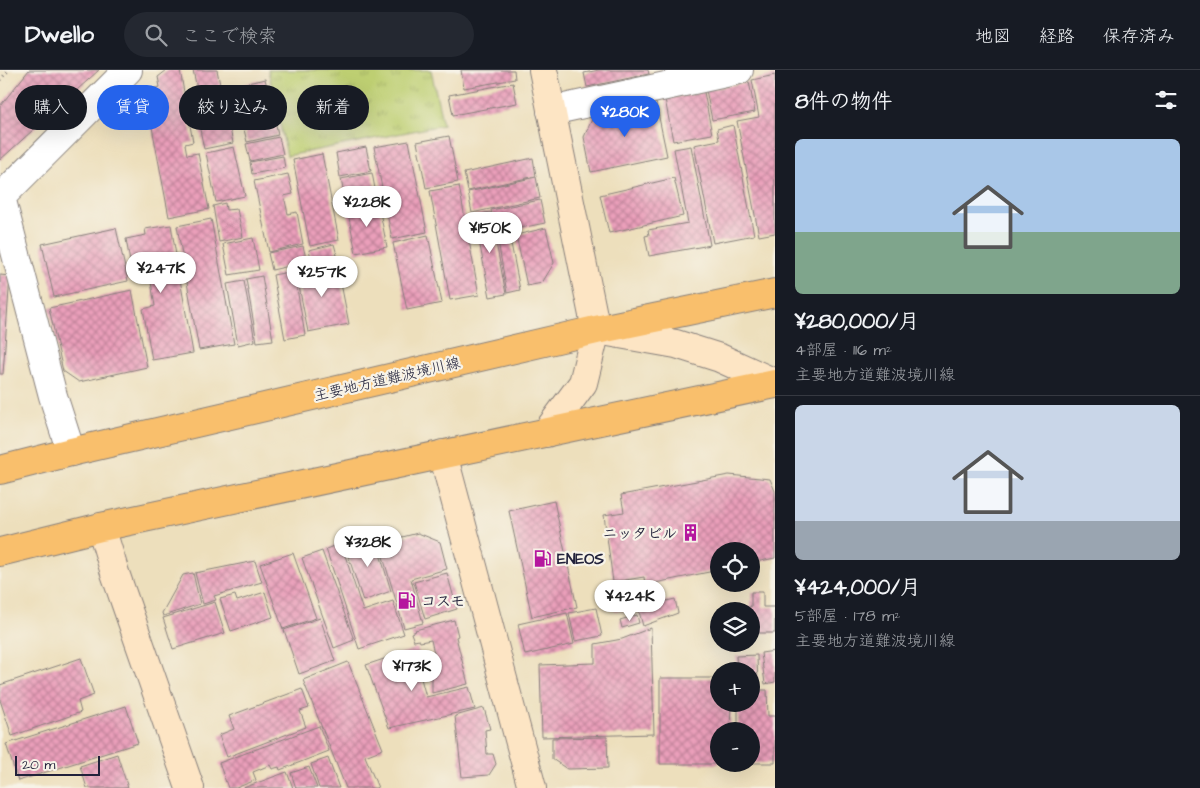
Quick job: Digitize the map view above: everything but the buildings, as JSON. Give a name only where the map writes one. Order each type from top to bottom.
[{"type":"main road","name":"主要地方道難波境川線","points":[[0,470],[70,452],[596,330],[775,293]]},
{"type":"main road","points":[[0,552],[101,527],[775,383]]},
{"type":"street","points":[[70,452],[52,396],[1,197],[128,70]]},
{"type":"street","points":[[543,70],[596,330],[583,383],[546,433]]},
{"type":"street","points":[[551,111],[739,70]]},
{"type":"street","points":[[596,330],[676,344],[720,358],[775,383]]},
{"type":"street","points":[[443,454],[532,788]]},
{"type":"street","points":[[101,527],[115,573],[190,788]]},
{"type":"path","points":[[0,80],[9,70]]},
{"type":"green space","points":[[268,70],[431,70],[443,125],[287,156],[281,130],[287,130],[287,85],[271,85]]},
{"type":"place","name":"ニッタビル","points":[[691,533]]},
{"type":"place","name":"ENEOS","points":[[543,559]]},
{"type":"place","name":"コスモ","points":[[407,601]]}]
